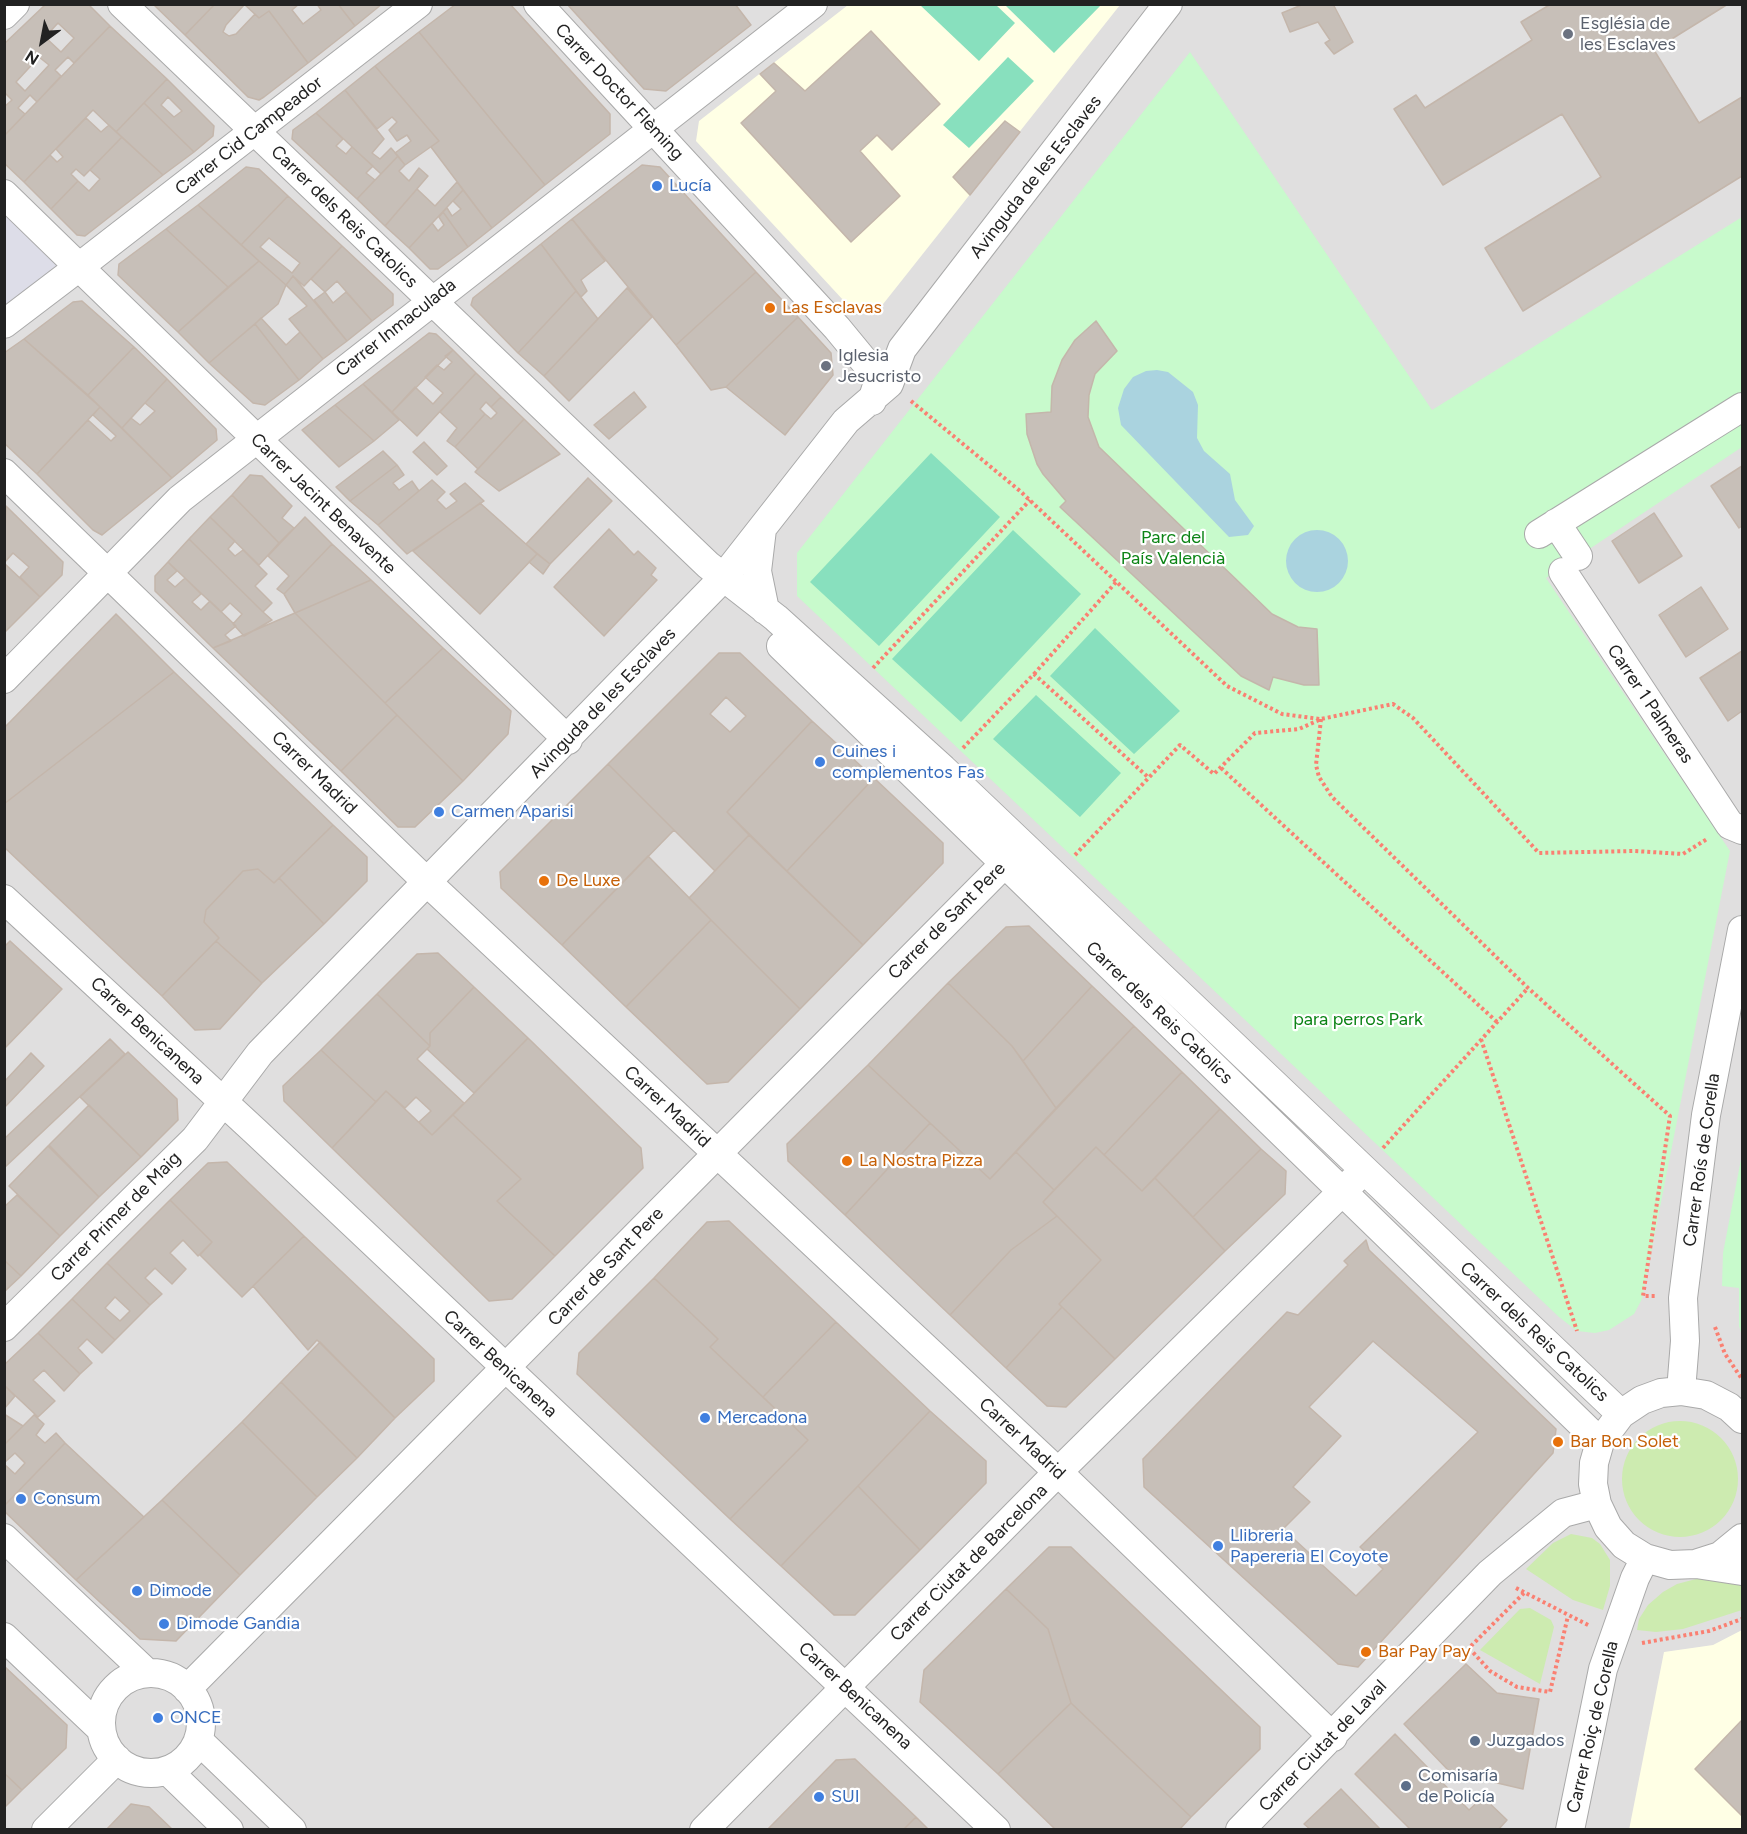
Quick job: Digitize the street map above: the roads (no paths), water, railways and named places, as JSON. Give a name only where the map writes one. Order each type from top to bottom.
[{"type":"street","points":[[4,15],[15,4]]},
{"type":"street","name":"Carrer dels Reis Catolics","points":[[122,4],[723,579],[765,610],[855,687],[944,769],[1014,854],[1056,875],[1362,1170],[1621,1414]]},
{"type":"street","name":"Carrer Cid Campeador","points":[[4,324],[418,4]]},
{"type":"street","name":"Carrer Doctor Flèming","points":[[538,4],[837,328],[876,384]]},
{"type":"street","name":"Carrer Inmaculada","points":[[4,679],[180,499],[813,4]]},
{"type":"street","name":"Avinguda de les Esclaves","points":[[223,1102],[260,1053],[723,579],[1168,4]]},
{"type":"street","name":"Carrer Jacint Benavente","points":[[4,194],[568,740]]},
{"type":"street","name":"Carrer 1 Palmeras","points":[[1737,828],[1548,529],[1743,406]]},
{"type":"street","name":"Carrer Madrid","points":[[4,473],[428,883],[1058,1472],[1333,1737]]},
{"type":"street","points":[[762,528],[757,571],[765,610]]},
{"type":"street","name":"Carrer dels Reis Catolics","points":[[723,579],[758,624],[1014,854],[1343,1193],[1600,1442]]},
{"type":"street","name":"Carrer de Sant Pere","points":[[187,1689],[1014,854]]},
{"type":"street","name":"Carrer Benicanena","points":[[4,899],[223,1102],[996,1830]]},
{"type":"street","name":"Carrer Roís de Corella","points":[[1681,1391],[1685,1341],[1683,1298],[1706,1115],[1743,930]]},
{"type":"street","name":"Carrer Primer de Maig","points":[[4,1327],[195,1139],[223,1102]]},
{"type":"street","name":"Carrer Ciutat de Barcelona","points":[[704,1830],[1058,1472],[1343,1193],[1362,1170]]},
{"type":"street","points":[[1743,1419],[1729,1407],[1706,1395],[1681,1391],[1661,1393],[1642,1400],[1621,1414],[1600,1442],[1594,1462],[1593,1484],[1597,1504],[1613,1533],[1624,1545],[1645,1558],[1670,1565],[1695,1564],[1743,1571]]},
{"type":"street","name":"Carrer Ciutat de Laval","points":[[1240,1830],[1333,1737],[1490,1573],[1563,1513],[1597,1504]]},
{"type":"street","points":[[4,1538],[147,1673],[173,1679],[187,1689],[196,1702],[201,1718],[198,1740],[183,1762],[168,1771],[152,1774],[136,1771],[117,1760],[110,1752],[101,1729],[4,1637]]},
{"type":"street","points":[[1695,1564],[1720,1556],[1743,1538]]},
{"type":"street","name":"Carrer Roiç de Corella","points":[[1570,1830],[1603,1669],[1613,1636],[1645,1558]]},
{"type":"street","points":[[101,1729],[104,1705],[113,1690],[125,1680],[147,1673]]},
{"type":"street","points":[[198,1740],[292,1830]]},
{"type":"street","points":[[45,1830],[117,1760]]},
{"type":"street","points":[[168,1771],[229,1830]]},
{"type":"water","points":[[1146,371],[1168,372],[1193,392],[1198,405],[1197,438],[1204,451],[1230,474],[1235,500],[1254,526],[1248,535],[1229,537],[1121,425],[1118,408],[1124,389],[1133,377]]},
{"type":"water","points":[[1317,530],[1329,532],[1339,539],[1346,549],[1348,561],[1346,573],[1339,583],[1329,590],[1317,592],[1305,590],[1295,583],[1288,573],[1286,561],[1288,549],[1295,539],[1305,532]]},
{"type":"place","name":"Església de les Esclaves","points":[[1568,34]]},
{"type":"place","name":"Lucía","points":[[657,186]]},
{"type":"place","name":"Las Esclavas","points":[[770,308]]},
{"type":"place","name":"Iglesia Jesucristo","points":[[826,366]]},
{"type":"place","name":"Cuines i complementos Fas","points":[[820,762]]},
{"type":"place","name":"Carmen Aparisi","points":[[439,812]]},
{"type":"place","name":"De Luxe","points":[[544,881]]},
{"type":"place","name":"La Nostra Pizza","points":[[847,1161]]},
{"type":"place","name":"Mercadona","points":[[705,1418]]},
{"type":"place","name":"Bar Bon Solet","points":[[1558,1442]]},
{"type":"place","name":"Consum","points":[[21,1499]]},
{"type":"place","name":"Llibreria Papereria El Coyote","points":[[1218,1546]]},
{"type":"place","name":"Dimode","points":[[137,1591]]},
{"type":"place","name":"Dimode Gandia","points":[[164,1624]]},
{"type":"place","name":"Bar Pay Pay","points":[[1366,1652]]},
{"type":"place","name":"ONCE","points":[[158,1718]]},
{"type":"place","name":"Juzgados","points":[[1475,1741]]},
{"type":"place","name":"Comisaría de Policía","points":[[1406,1786]]},
{"type":"place","name":"SUI","points":[[819,1797]]},
{"type":"park label","name":"Parc del País Valencià","points":[[1173,548]]},
{"type":"park label","name":"para perros Park","points":[[1358,1020]]}]
